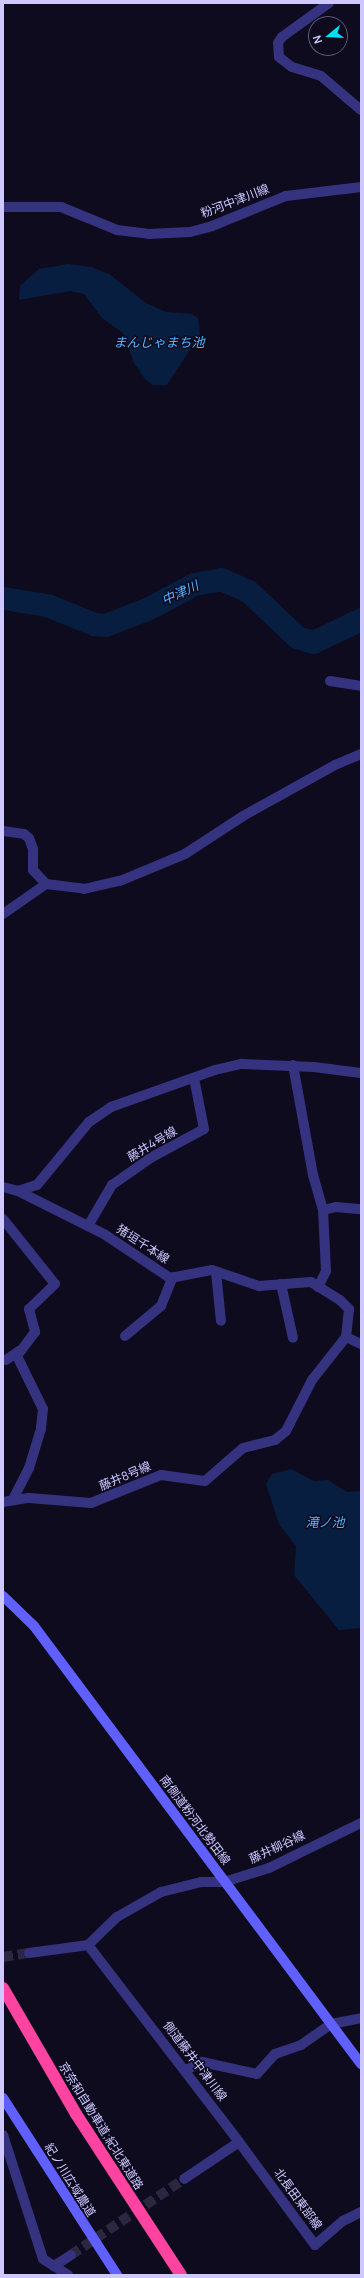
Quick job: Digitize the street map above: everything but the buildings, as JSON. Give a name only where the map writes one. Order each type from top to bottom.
[{"type":"highway","name":"京奈和自動車道;紀北東道路","points":[[3,1988],[76,2114],[181,2275]]},
{"type":"street","points":[[329,3],[282,37],[278,43],[279,57],[292,67],[322,76],[361,110]]},
{"type":"street","name":"粉河中津川線","points":[[3,206],[61,207],[117,230],[149,234],[190,232],[212,226],[286,196],[361,187]]},
{"type":"street","points":[[330,681],[361,686]]},
{"type":"street","points":[[3,831],[24,834],[29,838],[33,849],[33,870],[46,884],[84,889],[158,867],[185,854],[269,801],[335,765],[361,754]]},
{"type":"street","points":[[3,914],[46,884]]},
{"type":"street","points":[[3,1188],[18,1191],[37,1185],[78,1133],[111,1107],[194,1078],[242,1064],[293,1066],[361,1073]]},
{"type":"street","points":[[293,1066],[313,1175],[323,1210],[326,1271],[318,1287]]},
{"type":"street","name":"藤井4号線","points":[[88,1226],[112,1185],[152,1157],[204,1129],[194,1078]]},
{"type":"street","name":"猪垣千本線","points":[[18,1191],[88,1226],[173,1277],[216,1272],[259,1286],[311,1282],[349,1309],[346,1337]]},
{"type":"street","points":[[323,1210],[336,1207],[361,1209]]},
{"type":"street","points":[[3,1219],[53,1278],[55,1284],[52,1289]]},
{"type":"street","points":[[216,1272],[221,1321]]},
{"type":"street","points":[[125,1336],[161,1306],[173,1277]]},
{"type":"street","points":[[6,1360],[19,1351],[35,1332],[29,1309],[62,1281]]},
{"type":"street","points":[[281,1284],[293,1338]]},
{"type":"street","points":[[346,1337],[361,1344]]},
{"type":"street","name":"藤井8号線","points":[[8,1501],[91,1503],[161,1474],[205,1481],[243,1448],[275,1440],[286,1432],[312,1380],[346,1337]]},
{"type":"street","points":[[8,1501],[29,1468],[29,1458],[41,1429],[43,1409],[38,1394],[16,1360],[19,1351]]},
{"type":"street","name":"南側道粉河北勢田線","points":[[3,1596],[34,1626],[361,2064]]},
{"type":"street","name":"藤井柳谷線","points":[[88,1944],[118,1917],[161,1892],[201,1882],[224,1882],[269,1868],[361,1823]]},
{"type":"street","points":[[29,1953],[88,1944]]},
{"type":"street","name":"側道藤井中津川線","points":[[88,1944],[186,2070],[239,2142]]},
{"type":"street","points":[[186,2070],[202,2062],[258,2074],[275,2054],[301,2045],[331,2024],[361,2018]]},
{"type":"street","name":"紀ノ川広域農道","points":[[3,2098],[116,2275]]},
{"type":"street","points":[[3,2135],[43,2258],[68,2275]]},
{"type":"street","points":[[184,2179],[239,2142]]},
{"type":"street","name":"北長田東部線","points":[[239,2142],[315,2245],[343,2221],[361,2212]]},
{"type":"street","points":[[54,2266],[71,2254]]},
{"type":"water","name":"まんじゃまち池","points":[[68,264],[91,267],[109,274],[146,303],[166,312],[192,314],[198,318],[200,334],[167,385],[153,385],[145,379],[134,363],[123,333],[102,318],[84,294],[70,291],[19,300],[20,286],[39,269]]},
{"type":"water","name":"滝ノ池","points":[[291,1469],[314,1481],[328,1480],[347,1492],[361,1491],[361,1628],[339,1630],[294,1575],[296,1546],[279,1524],[266,1484],[272,1474]]},
{"type":"waterway","name":"中津川","points":[[3,598],[47,605],[94,624],[105,625],[147,609],[194,584],[221,579],[248,591],[297,637],[313,642],[361,619]]},
{"type":"tunnel","points":[[3,1957],[29,1953]]},
{"type":"tunnel","points":[[71,2255],[184,2179]]}]
